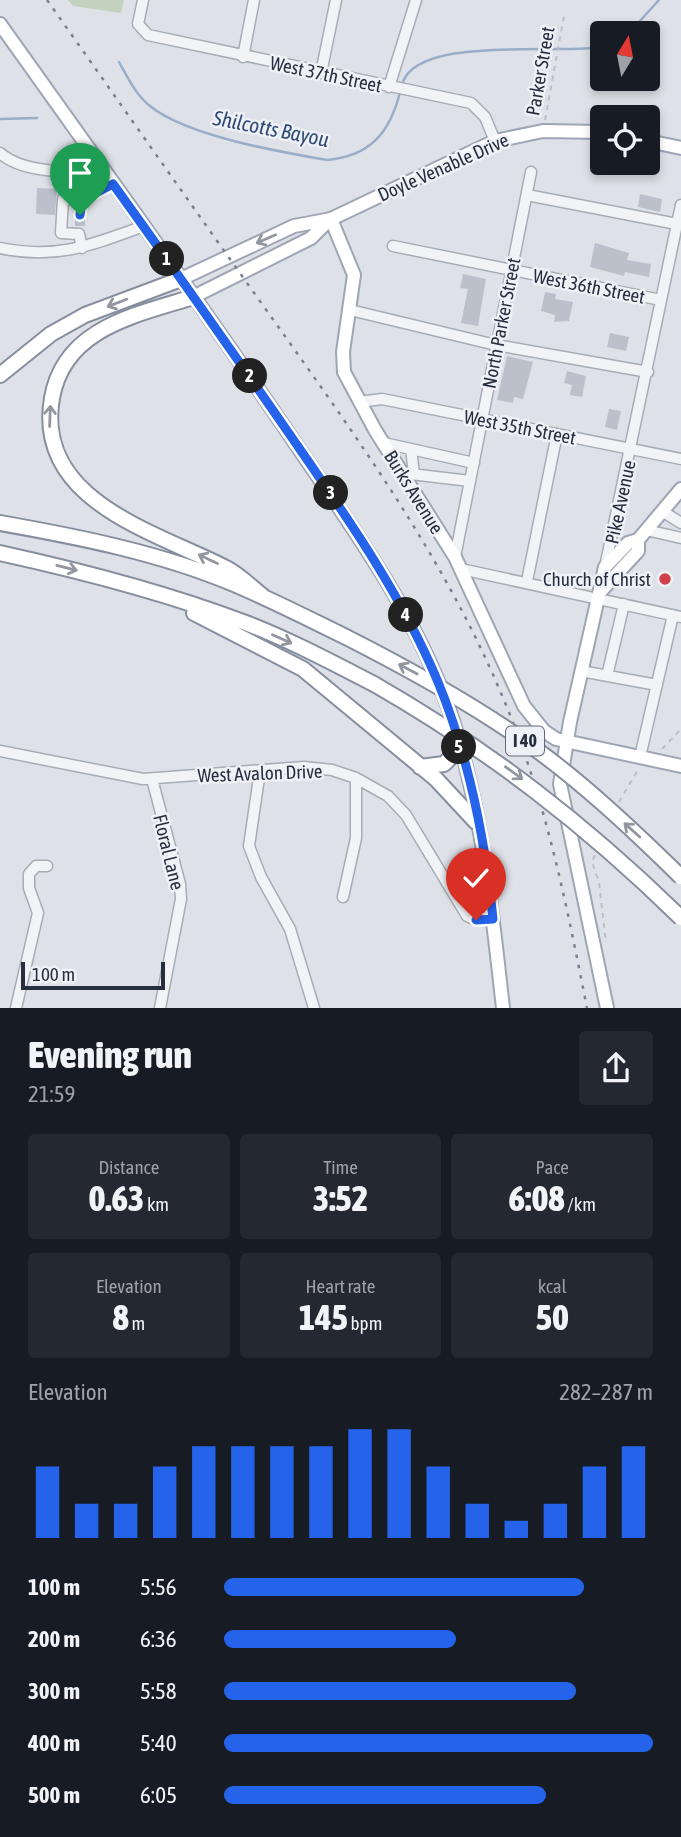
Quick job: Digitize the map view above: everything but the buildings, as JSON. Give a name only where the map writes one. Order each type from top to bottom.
[{"type":"highway","points":[[0,375],[51,334],[85,315],[181,279]]},
{"type":"highway","points":[[193,297],[110,324],[92,334],[69,357],[60,373],[53,391],[49,425],[62,465],[81,490],[106,509],[230,569],[264,597]]},
{"type":"highway","name":"I 40","points":[[0,523],[72,536],[163,560],[264,597],[418,674],[524,741],[615,815],[681,877]]},
{"type":"highway","name":"I 40","points":[[0,553],[156,593],[255,627],[374,684],[471,742],[527,782],[609,848],[681,918]]},
{"type":"highway","points":[[156,593],[303,669],[456,798],[476,821]]},
{"type":"highway","points":[[420,767],[444,764],[460,748]]},
{"type":"main road","points":[[2,33],[144,226],[355,528],[383,574],[437,681],[460,748],[472,792],[493,919],[502,1007]]},
{"type":"main road","name":"Doyle Venable Drive","points":[[181,279],[294,226],[331,219],[495,141],[543,131],[590,132]]},
{"type":"main road","points":[[660,144],[681,148]]},
{"type":"main road","name":"Doyle Venable Drive","points":[[193,297],[311,238],[331,219]]},
{"type":"main road","name":"Burks Avenue","points":[[331,219],[354,275],[343,352],[344,372],[384,443],[408,473],[458,563],[524,706],[547,734],[567,741],[681,766]]},
{"type":"main road","points":[[605,567],[628,542],[642,535],[681,489]]},
{"type":"main road","points":[[600,595],[638,551],[642,535]]},
{"type":"main road","name":"Pike Avenue","points":[[605,567],[581,671],[560,783],[607,1007]]},
{"type":"main road","points":[[524,706],[560,783]]},
{"type":"street","name":"West 37th Street","points":[[143,0],[139,28],[162,40],[471,103],[485,117],[495,141]]},
{"type":"street","points":[[243,57],[254,0]]},
{"type":"street","points":[[321,73],[336,0]]},
{"type":"street","points":[[390,88],[416,0]]},
{"type":"street","points":[[0,153],[10,161],[47,169],[89,170],[100,164]]},
{"type":"street","name":"North Parker Street","points":[[458,563],[470,481],[531,172]]},
{"type":"street","points":[[82,248],[81,220],[113,184]]},
{"type":"street","points":[[527,195],[677,224]]},
{"type":"street","name":"Pike Avenue","points":[[605,567],[661,300],[677,247],[677,224],[681,205]]},
{"type":"street","points":[[0,248],[45,254],[82,248],[144,226]]},
{"type":"street","name":"West 36th Street","points":[[393,246],[661,300]]},
{"type":"street","points":[[350,310],[496,345],[648,372]]},
{"type":"street","name":"West 35th Street","points":[[359,402],[382,398],[681,459]]},
{"type":"street","points":[[527,580],[557,434]]},
{"type":"street","points":[[384,443],[474,463]]},
{"type":"street","points":[[411,449],[408,473],[470,481]]},
{"type":"street","points":[[662,511],[681,523]]},
{"type":"street","points":[[642,535],[681,538]]},
{"type":"street","points":[[458,563],[600,595],[624,604],[677,616],[657,685],[646,759]]},
{"type":"street","points":[[607,676],[624,604]]},
{"type":"street","points":[[581,671],[657,685]]},
{"type":"street","name":"West Avalon Drive","points":[[0,751],[117,776],[152,779],[320,768],[356,778],[388,796],[406,815],[467,916],[476,920],[493,919]]},
{"type":"street","points":[[260,771],[248,845],[257,869],[290,929],[314,1007]]},
{"type":"street","points":[[343,897],[356,838],[356,778]]},
{"type":"street","name":"Floral Lane","points":[[152,779],[180,884],[181,900],[160,1007]]},
{"type":"street","points":[[16,1007],[38,913],[29,888],[29,874],[37,866],[47,866]]},
{"type":"path","name":"Parker Street","points":[[543,131],[564,16]]},
{"type":"path","points":[[615,811],[639,767],[681,729]]},
{"type":"path","points":[[598,849],[592,862],[599,882],[606,943]]},
{"type":"green space","points":[[68,0],[124,0],[121,13],[73,6]]},
{"type":"waterway","name":"Shilcotts Bayou","points":[[640,21],[659,0]]},
{"type":"waterway","name":"Shilcotts Bayou","points":[[402,85],[412,69],[433,59],[460,53],[590,48]]},
{"type":"waterway","name":"Shilcotts Bayou","points":[[119,62],[141,97],[166,117],[235,141],[327,160],[355,153],[376,140],[390,119],[400,92]]},
{"type":"waterway","name":"Shilcotts Bayou","points":[[0,119],[37,118]]},
{"type":"tunnel","points":[[80,215],[80,226]]},
{"type":"railway","points":[[47,0],[370,459],[402,507],[459,606],[508,710],[534,782],[563,894],[587,1008]]},
{"type":"place","name":"Church of Christ","points":[[665,579]]},
{"type":"route","points":[[80,215],[82,200],[113,184],[230,346],[355,528],[397,598],[437,681],[454,724],[472,792],[490,887],[493,919],[476,920]]}]
